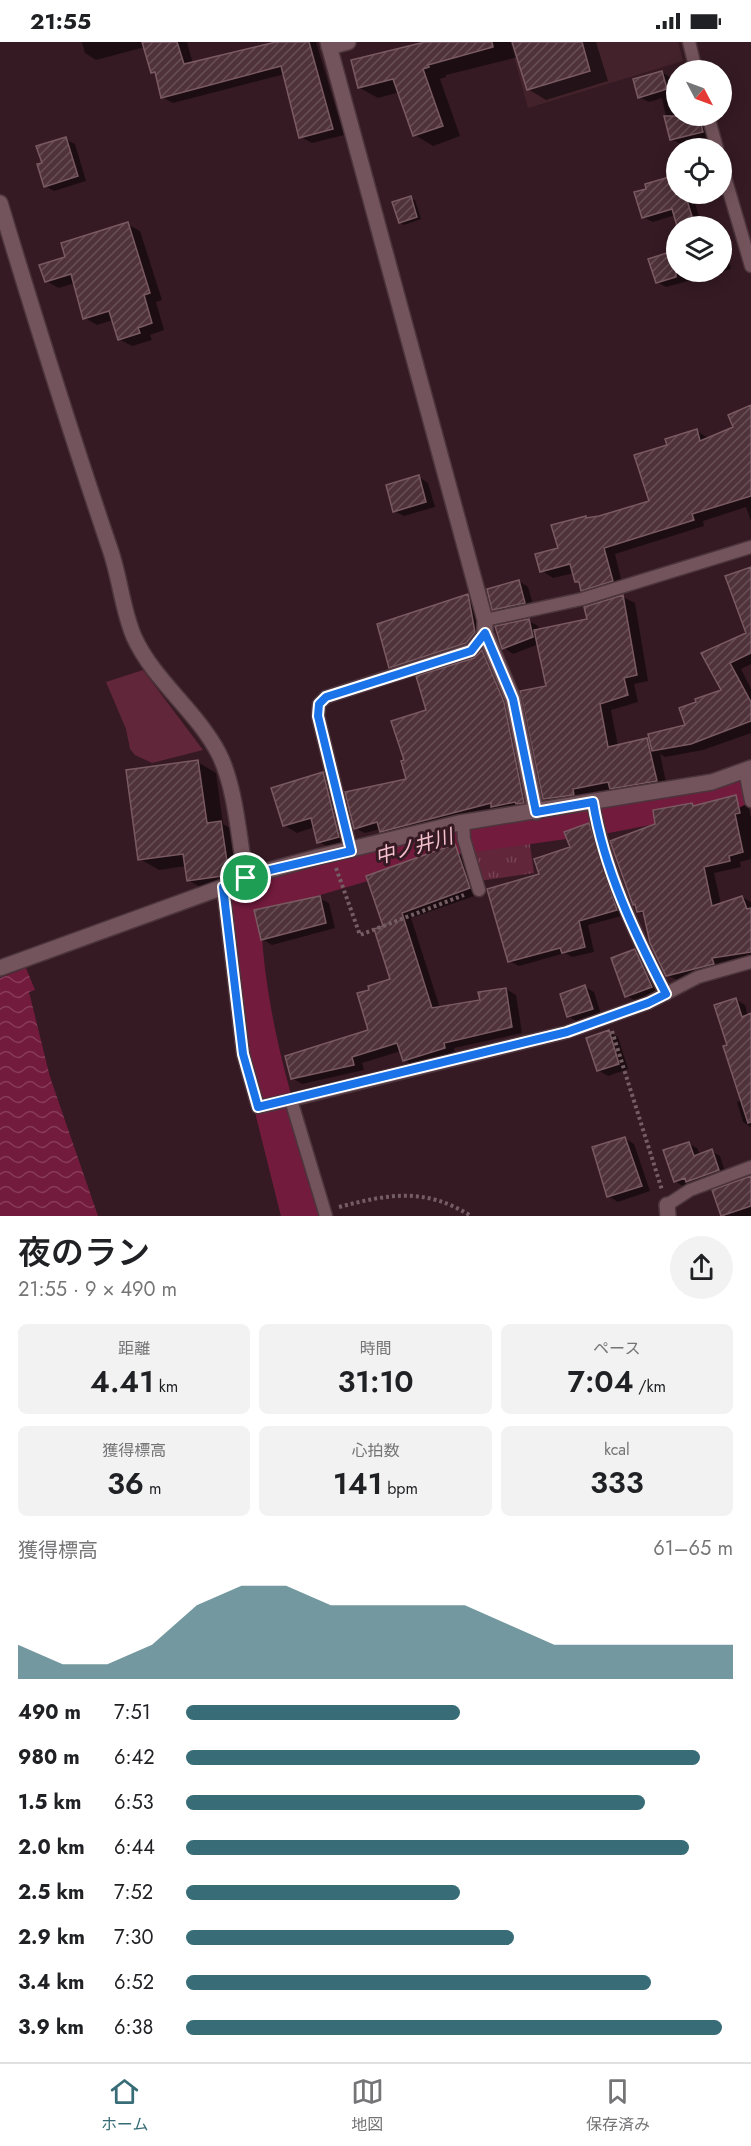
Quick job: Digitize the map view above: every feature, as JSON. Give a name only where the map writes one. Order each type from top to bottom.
[{"type":"street","points":[[348,42],[329,45],[485,627],[513,699],[536,812]]},
{"type":"street","points":[[0,203],[74,443],[114,560],[134,637],[162,680],[200,724],[219,754],[228,776],[246,878]]},
{"type":"street","points":[[0,968],[246,878],[318,857],[463,830],[536,812],[595,812],[748,772]]},
{"type":"lane","points":[[689,42],[694,60]]},
{"type":"lane","points":[[732,200],[751,266]]},
{"type":"lane","points":[[351,851],[318,716],[319,704],[326,697],[471,651],[485,627],[751,547]]},
{"type":"lane","points":[[748,772],[750,797]]},
{"type":"lane","points":[[595,812],[627,915],[666,994]]},
{"type":"lane","points":[[463,830],[479,890]]},
{"type":"lane","points":[[223,887],[243,1054],[258,1107],[567,1032],[666,994],[698,977],[751,963]]},
{"type":"lane","points":[[291,1100],[325,1214]]},
{"type":"lane","points":[[668,1211],[690,1190],[751,1167]]},
{"type":"path","points":[[338,876],[360,934],[479,890]]},
{"type":"path","points":[[608,1017],[668,1211]]},
{"type":"path","points":[[325,1214],[404,1194],[434,1199],[471,1216]]},
{"type":"shaded area","points":[[510,42],[678,42],[683,60],[666,60],[666,66],[528,108]]},
{"type":"green space","points":[[143,670],[203,750],[152,763],[135,755],[130,749],[126,729],[106,682]]},
{"type":"green space","points":[[528,831],[534,873],[479,881],[469,841],[476,836]]},
{"type":"water","points":[[26,968],[35,990],[29,992],[50,1077],[98,1216],[0,1216],[0,978]]},
{"type":"building","points":[[142,42],[177,42],[184,64],[276,42],[309,42],[333,129],[299,138],[281,66],[161,98],[155,72],[151,73]]},
{"type":"building","points":[[425,42],[492,42],[493,47],[428,65],[429,67],[423,69],[443,126],[413,136],[393,79],[358,88],[351,60]]},
{"type":"building","points":[[512,42],[582,42],[590,71],[527,90]]},
{"type":"building","points":[[662,71],[666,89],[638,98],[633,79]]},
{"type":"building","points":[[666,126],[702,126],[703,132],[670,138]]},
{"type":"building","points":[[66,137],[78,176],[44,187],[37,164],[42,163],[36,146]]},
{"type":"building","points":[[666,178],[666,204],[688,204],[692,216],[674,216],[672,209],[642,218],[634,192],[646,189],[645,184]]},
{"type":"building","points":[[411,196],[417,217],[399,223],[392,202]]},
{"type":"building","points":[[128,222],[150,293],[144,295],[152,323],[138,328],[140,333],[118,340],[109,311],[83,319],[71,274],[45,282],[39,265],[65,257],[61,243]]},
{"type":"building","points":[[666,253],[666,280],[656,283],[648,259]]},
{"type":"building","points":[[751,405],[751,496],[692,514],[694,520],[604,548],[613,581],[581,591],[579,582],[575,582],[570,564],[540,572],[535,554],[558,548],[551,525],[586,516],[586,518],[599,516],[649,501],[634,455],[667,445],[665,439],[697,429],[700,441],[733,427],[728,415]]},
{"type":"building","points":[[419,475],[426,502],[393,512],[386,485]]},
{"type":"building","points":[[751,567],[751,653],[730,663],[751,702],[751,721],[691,744],[652,751],[648,734],[685,725],[679,708],[696,702],[695,699],[721,690],[701,653],[746,633],[725,576]]},
{"type":"building","points":[[519,580],[525,603],[492,610],[487,589]]},
{"type":"building","points":[[468,594],[475,632],[466,643],[389,668],[377,624]]},
{"type":"building","points":[[623,595],[637,675],[624,678],[628,695],[600,704],[608,747],[647,738],[657,781],[610,789],[608,782],[573,789],[574,795],[543,799],[520,691],[546,686],[534,630],[587,619],[584,607]]},
{"type":"building","points":[[529,619],[533,637],[502,649],[495,626]]},
{"type":"building","points":[[482,650],[504,702],[524,803],[516,804],[515,802],[491,807],[491,803],[380,832],[377,822],[354,829],[345,792],[406,779],[401,761],[404,760],[391,721],[426,710],[416,676],[474,658]]},
{"type":"building","points":[[198,760],[207,823],[221,821],[229,875],[187,881],[183,854],[138,860],[126,770]]},
{"type":"building","points":[[323,772],[339,837],[317,843],[311,818],[283,826],[271,788]]},
{"type":"building","points":[[736,795],[740,813],[735,814],[743,852],[729,856],[730,861],[704,867],[712,906],[742,896],[747,909],[751,908],[751,952],[712,958],[714,964],[666,976],[650,943],[643,911],[637,912],[635,904],[633,905],[610,841],[655,824],[653,810],[692,803],[693,806]]},
{"type":"building","points":[[589,823],[617,910],[579,921],[585,947],[562,953],[560,948],[508,962],[487,889],[539,874],[534,859],[570,847],[564,832]]},
{"type":"building","points":[[455,844],[470,888],[402,913],[432,1008],[480,1000],[478,992],[506,988],[512,1027],[444,1043],[445,1048],[403,1061],[397,1043],[352,1057],[354,1065],[291,1079],[285,1056],[368,1030],[357,993],[369,990],[368,986],[390,979],[374,929],[383,926],[366,876]]},
{"type":"building","points":[[320,896],[326,923],[261,940],[254,910]]},
{"type":"building","points":[[635,949],[652,987],[625,997],[611,958]]},
{"type":"building","points":[[585,985],[593,1009],[567,1017],[560,994]]},
{"type":"building","points":[[736,998],[742,1017],[751,1013],[751,1122],[748,1123],[723,1046],[727,1045],[714,1005]]},
{"type":"building","points":[[609,1030],[619,1064],[597,1071],[586,1038]]},
{"type":"building","points":[[625,1137],[642,1186],[607,1197],[592,1147]]},
{"type":"building","points":[[689,1142],[694,1156],[712,1149],[719,1170],[686,1182],[685,1178],[674,1182],[663,1150]]},
{"type":"building","points":[[751,1176],[751,1206],[721,1216],[712,1190]]},
{"type":"waterway","name":"中ノ井川","points":[[271,1095],[249,997],[243,948],[241,898],[455,835],[604,814],[733,789],[751,780]]},
{"type":"waterway","name":"中ノ井川","points":[[275,1112],[301,1216]]},
{"type":"route","points":[[485,633],[513,699],[536,812],[593,802],[596,821],[627,915],[666,994],[648,1003],[567,1032],[258,1107],[243,1054],[223,887],[246,878],[318,857],[351,851],[318,716],[319,704],[326,697],[471,651],[485,633]]}]
